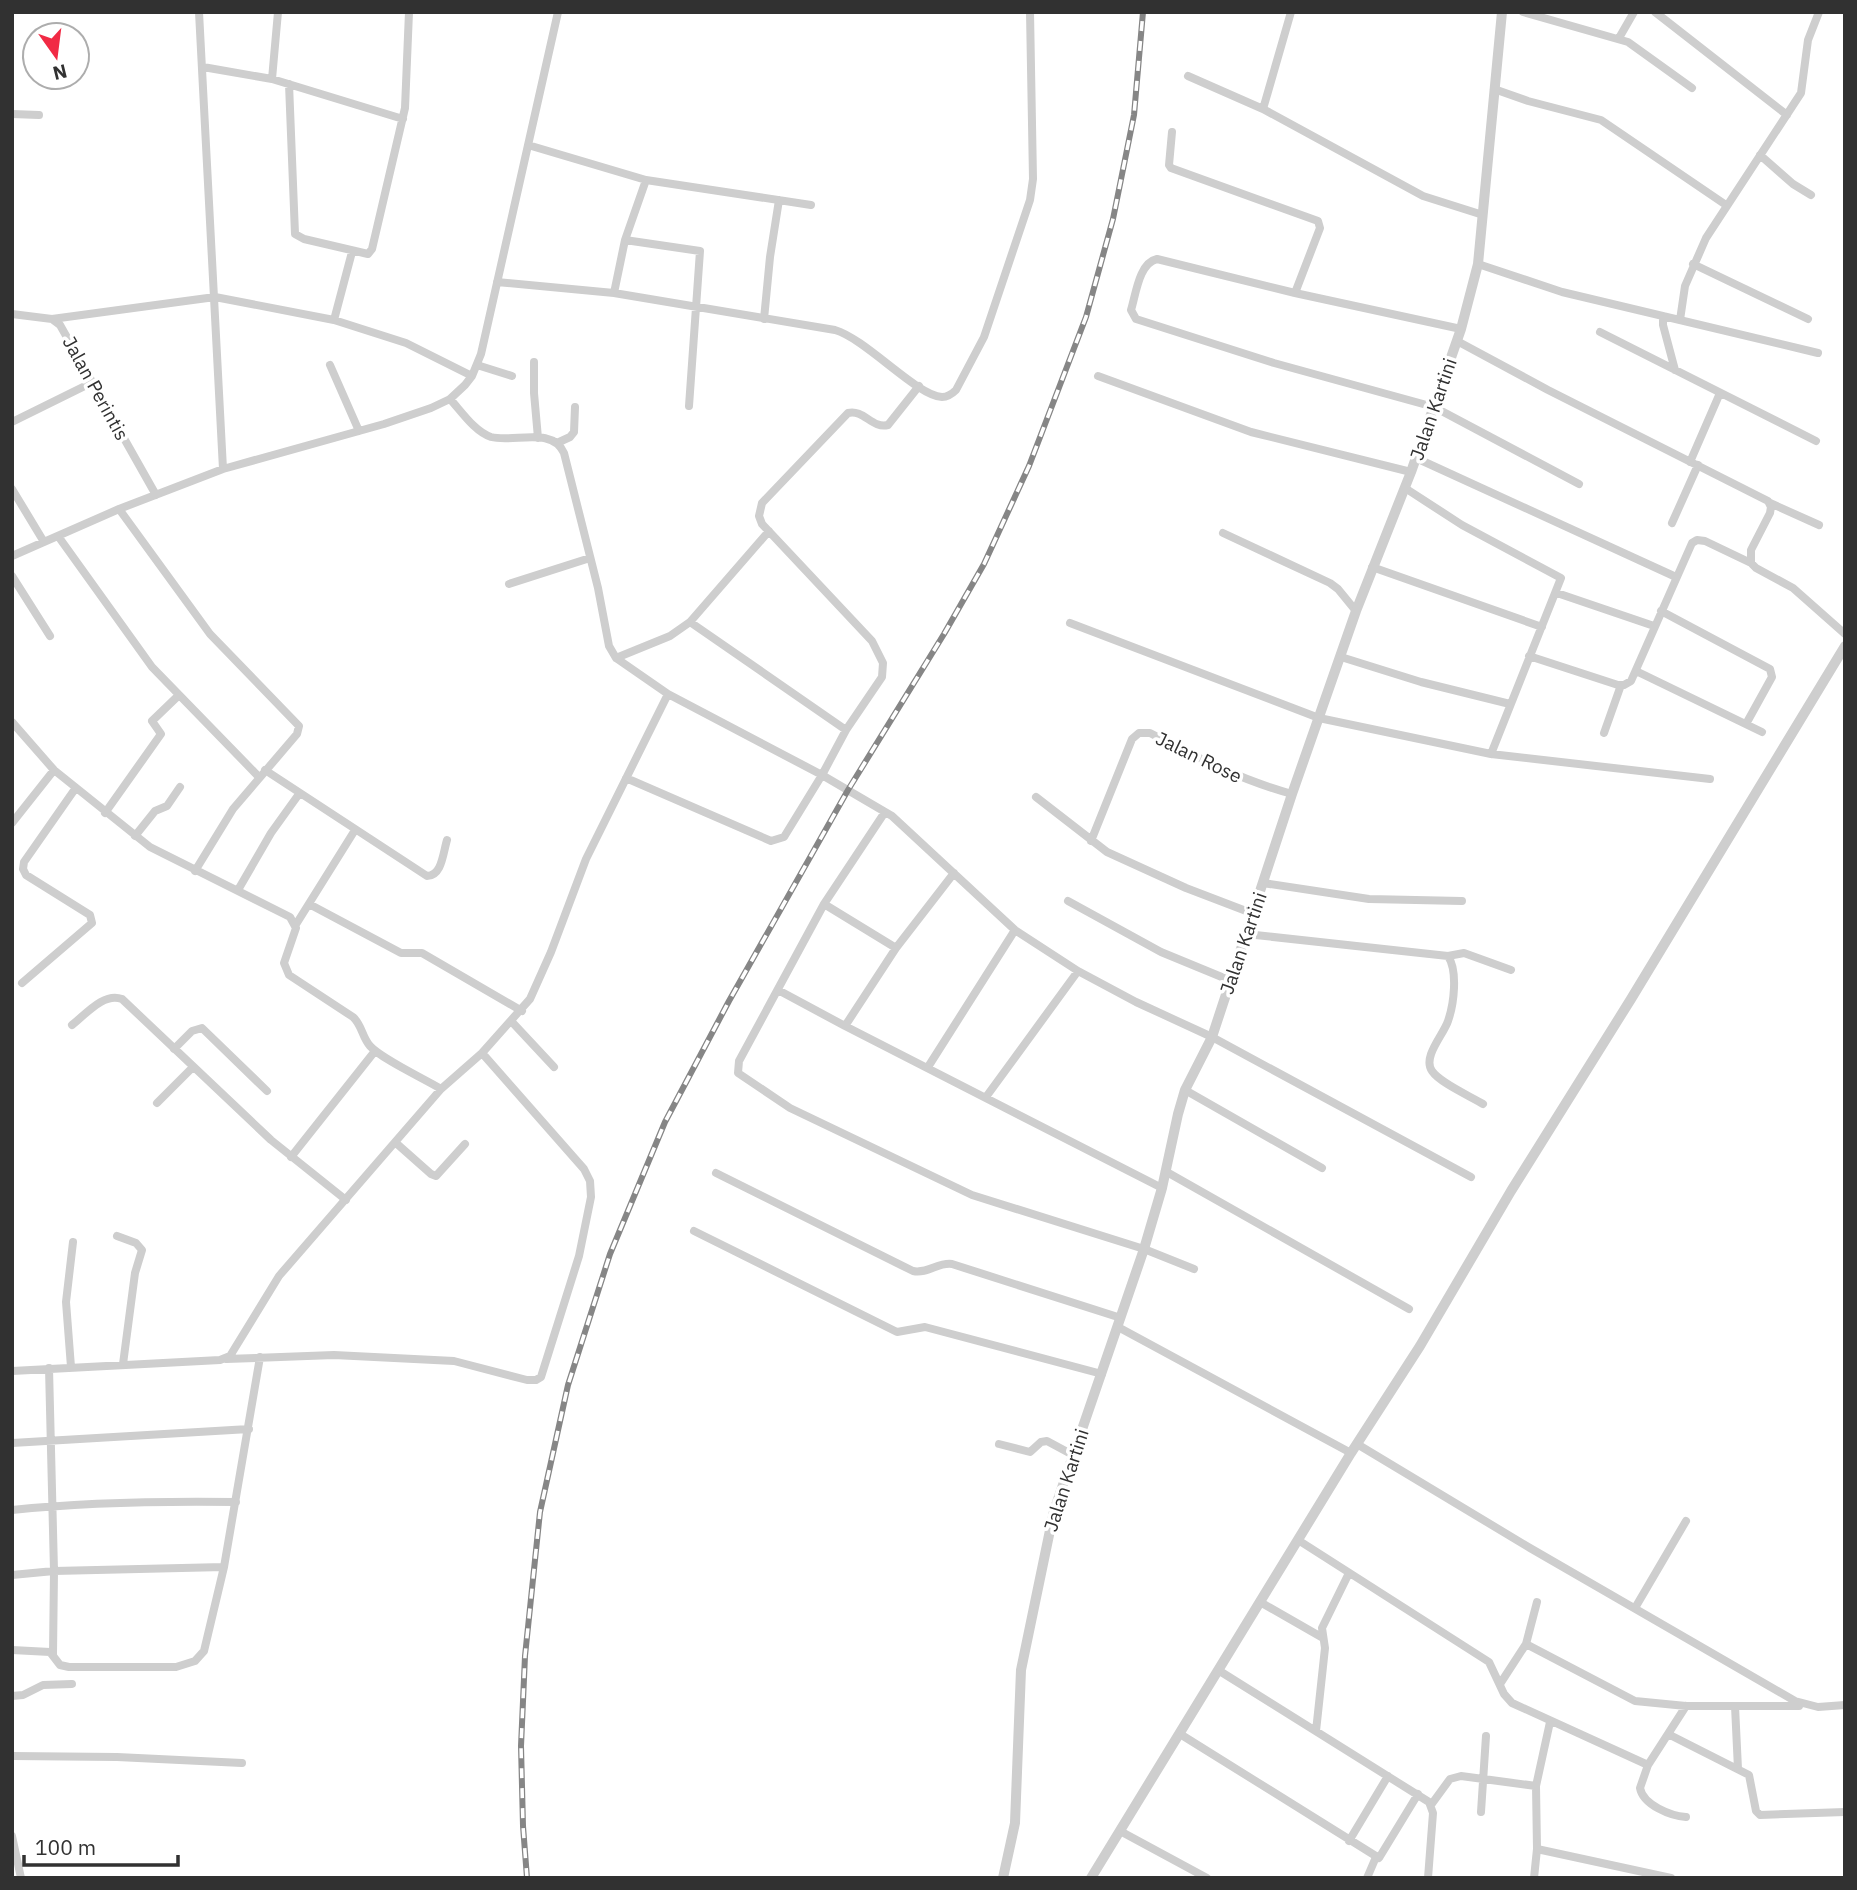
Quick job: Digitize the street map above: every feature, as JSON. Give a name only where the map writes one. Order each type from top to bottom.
[{"type":"street","points":[[199,12],[223,469]]},
{"type":"street","points":[[272,79],[278,12]]},
{"type":"street","points":[[289,84],[295,231],[301,238],[366,255],[372,249],[403,119],[409,12]]},
{"type":"street","points":[[12,556],[119,509],[223,469],[431,408],[450,399],[472,376],[477,365],[558,12]]},
{"type":"street","points":[[497,282],[614,293],[843,333],[919,386],[940,397],[948,396],[956,390],[984,337],[1030,200],[1033,179],[1030,12]]},
{"type":"street","points":[[1263,109],[1291,12]]},
{"type":"street","name":"Jalan Kartini","points":[[1003,1878],[1015,1823],[1022,1659],[1051,1521],[1144,1249],[1162,1188],[1185,1090],[1212,1037],[1229,980],[1254,914],[1292,794],[1356,611],[1411,472],[1461,329],[1478,264],[1502,12]]},
{"type":"street","points":[[1523,12],[1619,38],[1692,88]]},
{"type":"street","points":[[1619,38],[1634,12]]},
{"type":"street","points":[[1655,12],[1787,115]]},
{"type":"street","points":[[1680,320],[1684,293],[1693,264],[1726,205],[1801,93],[1808,40],[1819,12]]},
{"type":"street","points":[[203,67],[272,79],[403,119]]},
{"type":"street","points":[[1188,76],[1263,109],[1410,190],[1483,215]]},
{"type":"street","points":[[1494,89],[1528,102],[1601,120],[1726,205]]},
{"type":"street","points":[[12,114],[39,115]]},
{"type":"street","points":[[1172,132],[1171,168],[1318,221],[1320,228],[1295,293]]},
{"type":"street","points":[[528,145],[646,180],[811,205]]},
{"type":"street","points":[[1760,155],[1793,184],[1811,195]]},
{"type":"street","points":[[614,293],[625,240],[646,180]]},
{"type":"street","points":[[764,318],[779,200]]},
{"type":"street","points":[[625,240],[700,251],[689,406]]},
{"type":"street","points":[[334,320],[352,252]]},
{"type":"street","points":[[1461,329],[1295,293],[1157,259],[1144,267],[1132,313],[1136,318],[1274,363],[1434,407],[1579,484]]},
{"type":"street","points":[[1478,264],[1562,292],[1818,353]]},
{"type":"street","points":[[1693,264],[1808,319]]},
{"type":"street","points":[[52,319],[215,297],[334,320],[406,343],[472,376]]},
{"type":"street","name":"Jalan Perintis","points":[[12,314],[52,319],[63,329],[156,495]]},
{"type":"street","points":[[1663,316],[1675,370]]},
{"type":"street","points":[[1600,332],[1816,441]]},
{"type":"street","points":[[1457,341],[1770,503],[1819,525]]},
{"type":"street","points":[[534,362],[538,438]]},
{"type":"street","points":[[330,365],[359,430]]},
{"type":"street","points":[[477,365],[512,376]]},
{"type":"street","points":[[1098,376],[1251,432],[1411,472]]},
{"type":"street","points":[[12,422],[93,382]]},
{"type":"street","points":[[626,778],[771,841],[784,837],[846,730],[882,677],[883,663],[872,641],[760,520],[759,510],[762,503],[848,413],[858,412],[878,425],[886,426],[919,386]]},
{"type":"street","points":[[1672,523],[1720,393]]},
{"type":"street","points":[[450,399],[477,428],[490,437],[538,438],[557,443],[575,432],[575,407]]},
{"type":"street","points":[[557,443],[564,453],[609,646],[616,658],[668,694],[822,775],[885,812],[901,823],[1014,930],[1078,971],[1136,1002],[1212,1037],[1471,1177]]},
{"type":"street","points":[[1416,458],[1675,577]]},
{"type":"street","points":[[1405,488],[1462,525],[1559,576],[1561,582],[1529,656],[1492,754]]},
{"type":"street","points":[[12,489],[44,542]]},
{"type":"street","points":[[1751,563],[1751,550],[1770,513],[1770,503]]},
{"type":"street","points":[[119,509],[215,640],[299,726],[298,734],[227,817],[195,871]]},
{"type":"street","points":[[616,658],[670,636],[690,622],[769,531]]},
{"type":"street","points":[[1223,533],[1330,583],[1356,611]]},
{"type":"street","points":[[58,536],[144,657],[179,695],[262,774],[299,794],[429,877],[437,873],[447,840]]},
{"type":"street","points":[[1529,656],[1621,685],[1631,681],[1675,577],[1690,545],[1697,540],[1705,541],[1751,563],[1793,588],[1845,634]]},
{"type":"street","points":[[509,584],[590,558]]},
{"type":"street","points":[[1372,567],[1542,627]]},
{"type":"street","points":[[12,576],[50,636]]},
{"type":"street","points":[[1557,593],[1654,626]]},
{"type":"street","points":[[1661,611],[1770,669],[1772,677],[1745,724]]},
{"type":"street","points":[[690,622],[846,730]]},
{"type":"street","points":[[1070,623],[1319,718],[1492,754],[1710,779]]},
{"type":"street","points":[[1091,1878],[1354,1448],[1420,1346],[1511,1191],[1632,999],[1845,646]]},
{"type":"street","points":[[1340,657],[1421,682],[1510,704]]},
{"type":"street","points":[[1636,671],[1762,732]]},
{"type":"street","points":[[1604,733],[1621,685]]},
{"type":"street","points":[[226,1359],[234,1351],[279,1276],[442,1089],[482,1054],[522,1011],[536,987],[583,867],[668,694]]},
{"type":"street","points":[[105,813],[162,734],[152,721],[179,695]]},
{"type":"street","points":[[12,722],[54,770],[135,836],[158,852],[290,917],[295,932],[285,957],[286,971],[354,1017],[375,1051],[442,1089]]},
{"type":"street","name":"Jalan Rose","points":[[1091,841],[1132,739],[1139,733],[1150,733],[1230,773],[1292,794]]},
{"type":"street","points":[[12,823],[54,770]]},
{"type":"street","points":[[135,836],[155,811],[167,806],[180,787]]},
{"type":"street","points":[[22,983],[92,923],[90,915],[26,875],[23,869],[24,862],[75,789]]},
{"type":"street","points":[[239,890],[266,841],[299,794]]},
{"type":"street","points":[[1036,797],[1107,852],[1186,888],[1254,914]]},
{"type":"street","points":[[885,812],[824,904],[739,1061],[737,1070],[740,1076],[790,1108],[980,1198],[1144,1249],[1194,1269]]},
{"type":"street","points":[[295,926],[355,830]]},
{"type":"street","points":[[845,1026],[896,948],[954,873]]},
{"type":"street","points":[[1263,883],[1368,899],[1462,901]]},
{"type":"street","points":[[1068,901],[1161,952],[1229,980]]},
{"type":"street","points":[[309,904],[401,953],[422,953],[522,1011]]},
{"type":"street","points":[[824,904],[896,948]]},
{"type":"street","points":[[928,1067],[1014,930]]},
{"type":"street","points":[[1247,934],[1448,956],[1464,953],[1511,970]]},
{"type":"street","points":[[1448,956],[1454,970],[1449,1020],[1433,1051],[1430,1070],[1439,1079],[1483,1104]]},
{"type":"street","points":[[986,1097],[1078,971]]},
{"type":"street","points":[[778,990],[863,1037],[928,1067],[1162,1188]]},
{"type":"street","points":[[72,1025],[107,998],[119,997],[271,1140],[346,1200]]},
{"type":"street","points":[[512,1022],[554,1067]]},
{"type":"street","points":[[174,1049],[192,1031],[202,1028],[267,1091]]},
{"type":"street","points":[[291,1157],[375,1051]]},
{"type":"street","points":[[12,1371],[334,1355],[454,1361],[527,1380],[541,1377],[579,1256],[591,1197],[590,1181],[584,1169],[482,1054]]},
{"type":"street","points":[[157,1103],[193,1067]]},
{"type":"street","points":[[1185,1090],[1322,1168]]},
{"type":"street","points":[[396,1143],[436,1176],[465,1144]]},
{"type":"street","points":[[1165,1171],[1409,1309]]},
{"type":"street","points":[[716,1173],[913,1271],[921,1273],[946,1263],[952,1264],[1120,1322],[1354,1448],[1808,1706]]},
{"type":"street","points":[[694,1231],[897,1332],[925,1326],[1102,1374]]},
{"type":"street","points":[[117,1237],[136,1243],[142,1250],[135,1273],[123,1364]]},
{"type":"street","points":[[71,1367],[66,1302],[73,1242]]},
{"type":"street","points":[[49,1368],[54,1571],[53,1654],[60,1665],[69,1667],[176,1667],[195,1661],[204,1651],[225,1567],[260,1357]]},
{"type":"street","points":[[12,1443],[249,1429]]},
{"type":"street","points":[[999,1444],[1030,1452],[1041,1442],[1047,1441],[1073,1455]]},
{"type":"street","points":[[12,1510],[163,1501],[236,1502]]},
{"type":"street","points":[[1635,1608],[1686,1521]]},
{"type":"street","points":[[1298,1540],[1484,1658],[1493,1668],[1507,1700],[1648,1765]]},
{"type":"street","points":[[12,1575],[54,1571],[225,1567]]},
{"type":"street","points":[[1316,1731],[1325,1648],[1324,1623],[1349,1573]]},
{"type":"street","points":[[1260,1602],[1323,1638]]},
{"type":"street","points":[[1500,1684],[1526,1644],[1537,1602]]},
{"type":"street","points":[[1526,1644],[1635,1701],[1686,1706],[1845,1705]]},
{"type":"street","points":[[12,1650],[53,1654]]},
{"type":"street","points":[[1218,1671],[1418,1794],[1431,1805]]},
{"type":"street","points":[[12,1696],[23,1695],[43,1685],[72,1684]]},
{"type":"street","points":[[1686,1706],[1648,1765],[1640,1783],[1641,1796],[1675,1816],[1686,1817]]},
{"type":"street","points":[[1735,1706],[1738,1769]]},
{"type":"street","points":[[1534,1878],[1537,1849],[1536,1786],[1550,1722]]},
{"type":"street","points":[[1180,1734],[1379,1858],[1418,1794]]},
{"type":"street","points":[[1668,1734],[1751,1777],[1756,1811],[1760,1815],[1845,1812]]},
{"type":"street","points":[[1481,1812],[1486,1736]]},
{"type":"street","points":[[12,1756],[117,1757],[242,1763]]},
{"type":"street","points":[[1349,1841],[1388,1776]]},
{"type":"street","points":[[1428,1878],[1431,1805],[1447,1783],[1461,1776],[1536,1786]]},
{"type":"street","points":[[1120,1831],[1207,1878]]},
{"type":"street","points":[[12,1836],[21,1878]]},
{"type":"street","points":[[1537,1849],[1671,1878]]},
{"type":"street","points":[[1367,1878],[1376,1857]]},
{"type":"railway","points":[[527,1878],[521,1746],[525,1656],[540,1512],[568,1385],[610,1254],[665,1122],[729,1001],[848,790],[984,564],[1029,466],[1086,317],[1113,219],[1134,115],[1143,12]]}]
